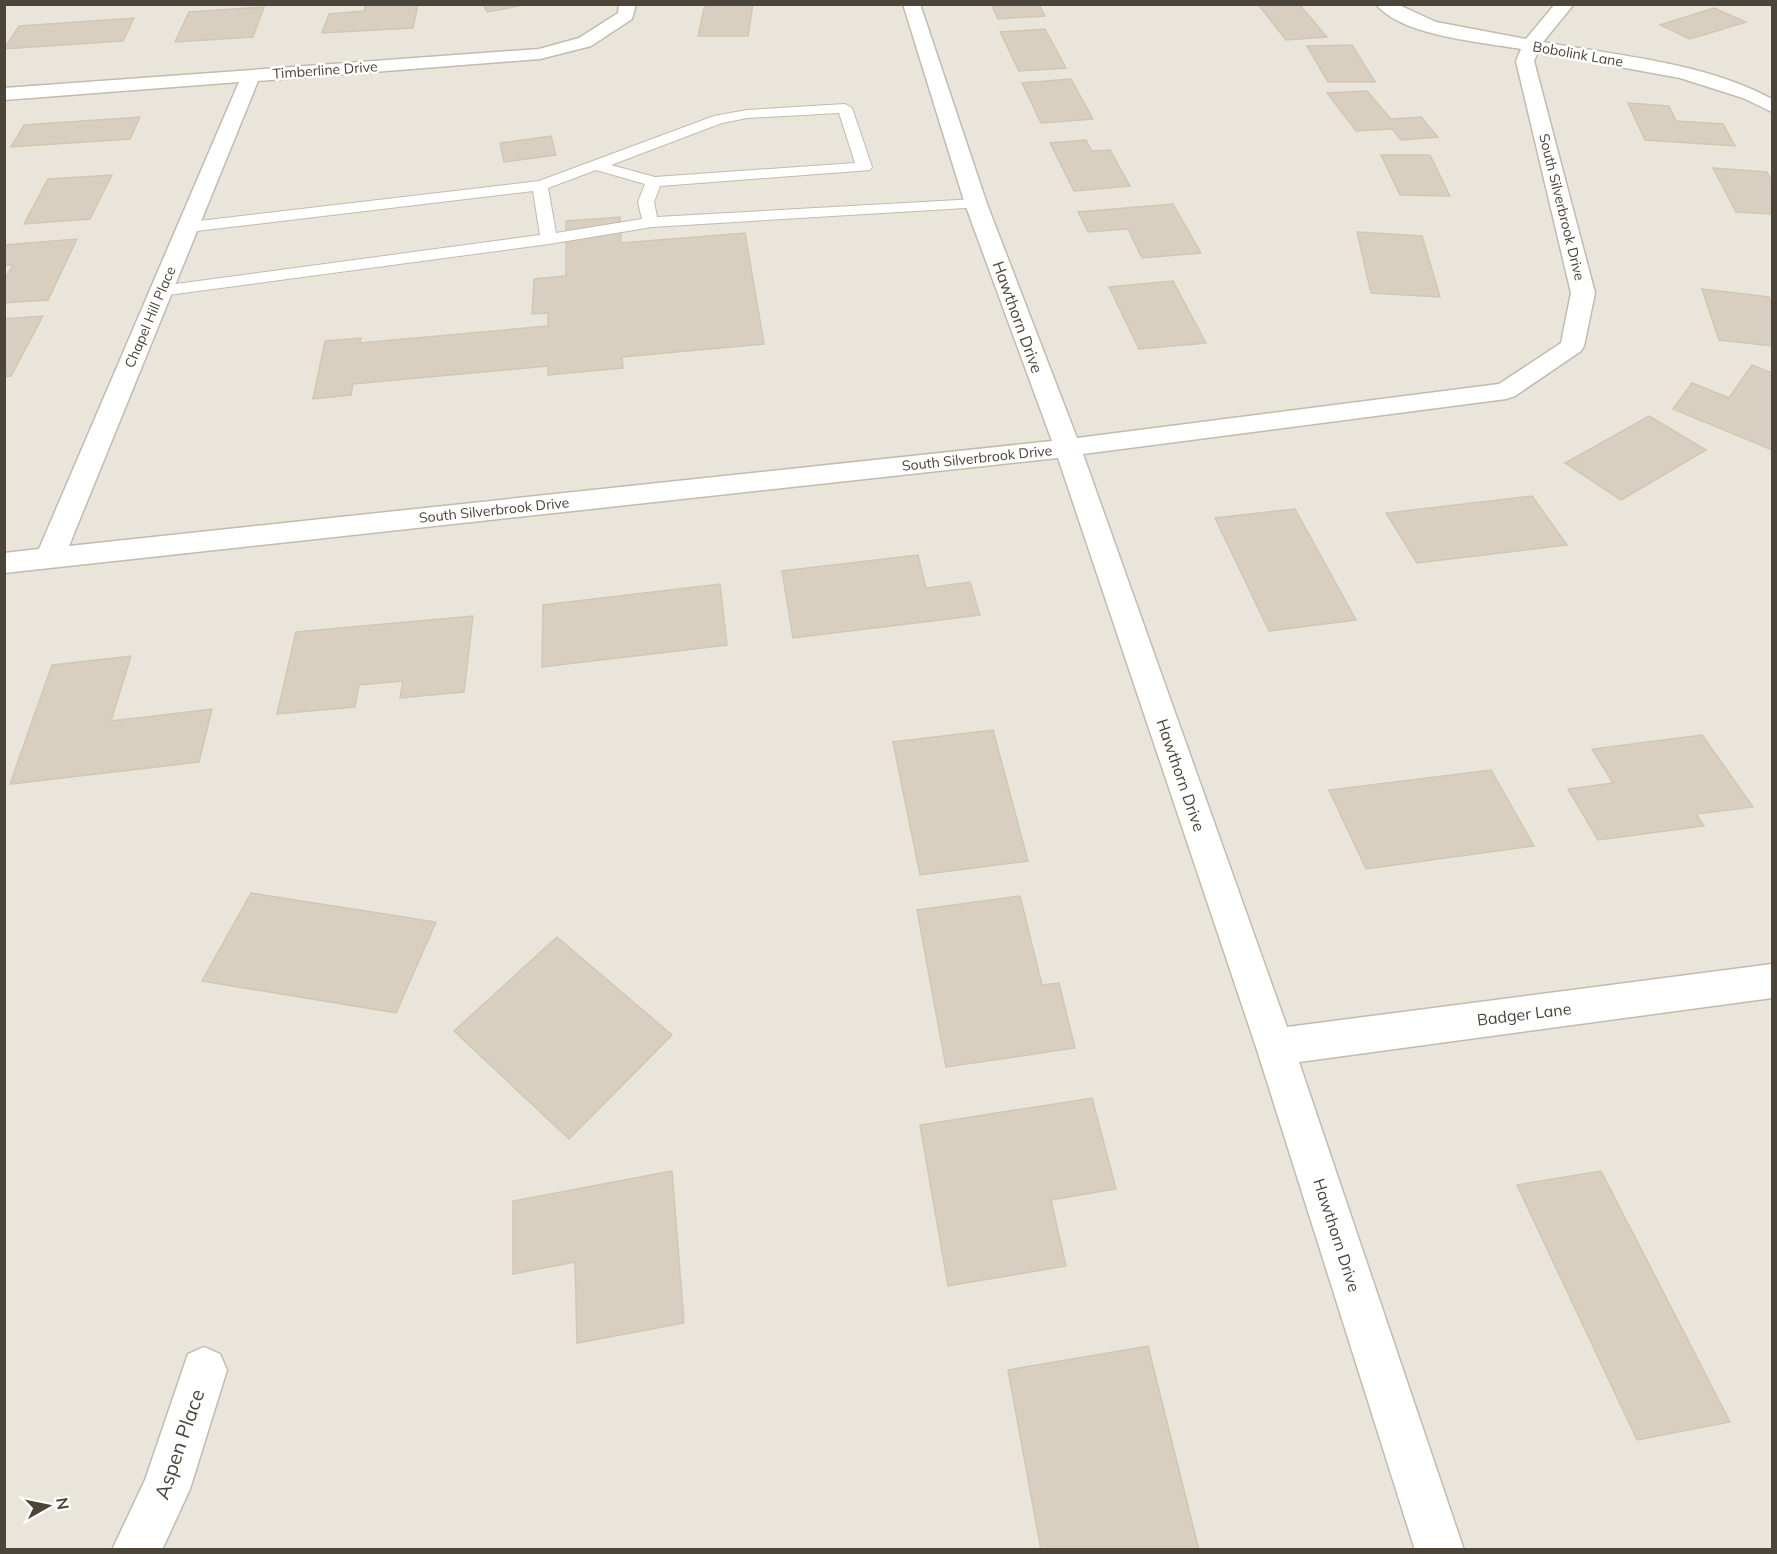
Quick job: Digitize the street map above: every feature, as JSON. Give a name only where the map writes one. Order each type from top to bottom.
[{"type":"street","name":"Timberline Drive","points":[[4,94],[540,54],[585,42],[626,15],[628,4]]},
{"type":"street","name":"Hawthorn Drive","points":[[911,4],[976,204],[1068,448],[1275,1047],[1440,1550]]},
{"type":"street","name":"Bobolink Lane","points":[[1384,4],[1405,17],[1432,27],[1683,73],[1749,94],[1773,106]]},
{"type":"street","points":[[1530,46],[1553,15],[1566,4]]},
{"type":"street","name":"South Silverbrook Drive","points":[[4,563],[1068,448],[1506,391],[1572,346],[1583,293],[1525,61],[1530,46]]},
{"type":"street","name":"Chapel Hill Place","points":[[50,557],[251,76]]},
{"type":"street","name":"Badger Lane","points":[[1275,1047],[1773,981]]},
{"type":"street","name":"Aspen Place","points":[[136,1550],[166,1489],[204,1370]]},
{"type":"lane","points":[[188,227],[542,185],[719,119],[747,114],[845,108],[864,167],[654,182],[596,165]]},
{"type":"lane","points":[[652,222],[647,216],[645,201],[654,182]]},
{"type":"lane","points":[[542,185],[540,186],[549,238]]},
{"type":"lane","points":[[161,291],[652,222],[976,204]]},
{"type":"shaded area","points":[[5,5],[1772,5],[1772,1549],[5,1549]]},
{"type":"building","points":[[366,4],[418,4],[413,28],[322,33],[329,14],[364,11]]},
{"type":"building","points":[[483,4],[529,4],[487,12]]},
{"type":"building","points":[[705,4],[753,4],[748,36],[698,36]]},
{"type":"building","points":[[991,4],[1039,4],[1045,16],[998,19]]},
{"type":"building","points":[[1258,4],[1299,4],[1327,37],[1286,40]]},
{"type":"building","points":[[264,7],[253,37],[175,42],[189,12]]},
{"type":"building","points":[[1714,8],[1746,22],[1690,39],[1660,25]]},
{"type":"building","points":[[134,18],[123,41],[4,49],[19,26]]},
{"type":"building","points":[[1045,29],[1066,68],[1019,71],[1000,32]]},
{"type":"building","points":[[1352,45],[1375,82],[1328,82],[1307,46]]},
{"type":"building","points":[[1071,79],[1093,119],[1041,123],[1022,83]]},
{"type":"building","points":[[1367,91],[1391,119],[1421,117],[1438,137],[1401,140],[1392,129],[1356,131],[1327,93]]},
{"type":"building","points":[[1628,103],[1669,106],[1676,121],[1723,124],[1735,146],[1645,140]]},
{"type":"building","points":[[140,117],[130,139],[11,147],[24,125]]},
{"type":"building","points":[[551,136],[556,155],[504,162],[500,143]]},
{"type":"building","points":[[1086,140],[1092,151],[1110,150],[1130,186],[1074,191],[1050,143]]},
{"type":"building","points":[[1381,155],[1430,155],[1450,196],[1400,195]]},
{"type":"building","points":[[1713,168],[1767,172],[1772,182],[1772,214],[1736,212]]},
{"type":"building","points":[[112,175],[90,219],[24,224],[48,179]]},
{"type":"building","points":[[1173,204],[1201,253],[1142,258],[1128,229],[1088,232],[1078,212]]},
{"type":"building","points":[[620,217],[621,243],[745,233],[764,344],[622,357],[623,368],[548,375],[548,366],[353,384],[351,395],[313,399],[325,341],[361,338],[360,343],[548,326],[548,313],[532,314],[534,279],[566,276],[566,221]]},
{"type":"building","points":[[1357,232],[1422,236],[1440,297],[1371,293]]},
{"type":"building","points":[[77,239],[48,300],[4,303],[4,280],[13,265],[4,265],[4,245]]},
{"type":"building","points":[[1173,281],[1206,343],[1139,349],[1109,287]]},
{"type":"building","points":[[1702,289],[1769,297],[1772,305],[1772,346],[1719,340]]},
{"type":"building","points":[[43,316],[11,376],[4,377],[4,319]]},
{"type":"building","points":[[1752,365],[1772,373],[1772,450],[1673,409],[1692,383],[1729,398]]},
{"type":"building","points":[[1649,416],[1706,450],[1621,500],[1565,463]]},
{"type":"building","points":[[1532,496],[1567,545],[1417,563],[1386,513]]},
{"type":"building","points":[[1295,509],[1356,620],[1269,631],[1215,518]]},
{"type":"building","points":[[918,555],[926,588],[970,582],[980,615],[793,638],[782,571]]},
{"type":"building","points":[[720,584],[727,645],[542,667],[543,605]]},
{"type":"building","points":[[473,616],[464,692],[400,698],[403,681],[359,685],[355,707],[277,714],[296,632]]},
{"type":"building","points":[[131,656],[111,721],[212,709],[199,762],[10,784],[52,665]]},
{"type":"building","points":[[993,730],[1028,861],[920,875],[893,742]]},
{"type":"building","points":[[1702,735],[1753,807],[1696,814],[1704,826],[1598,840],[1568,789],[1613,783],[1592,749]]},
{"type":"building","points":[[1491,770],[1534,846],[1366,869],[1329,790]]},
{"type":"building","points":[[251,893],[436,922],[396,1013],[202,981]]},
{"type":"building","points":[[1020,896],[1042,985],[1059,983],[1075,1048],[946,1067],[917,910]]},
{"type":"building","points":[[557,937],[672,1035],[569,1139],[454,1031]]},
{"type":"building","points":[[1092,1098],[1116,1189],[1051,1200],[1066,1266],[948,1286],[920,1125]]},
{"type":"building","points":[[672,1171],[684,1323],[577,1343],[575,1262],[513,1274],[513,1201]]},
{"type":"building","points":[[1601,1171],[1730,1422],[1637,1440],[1517,1185]]},
{"type":"building","points":[[1148,1346],[1199,1550],[1041,1550],[1008,1370]]}]
